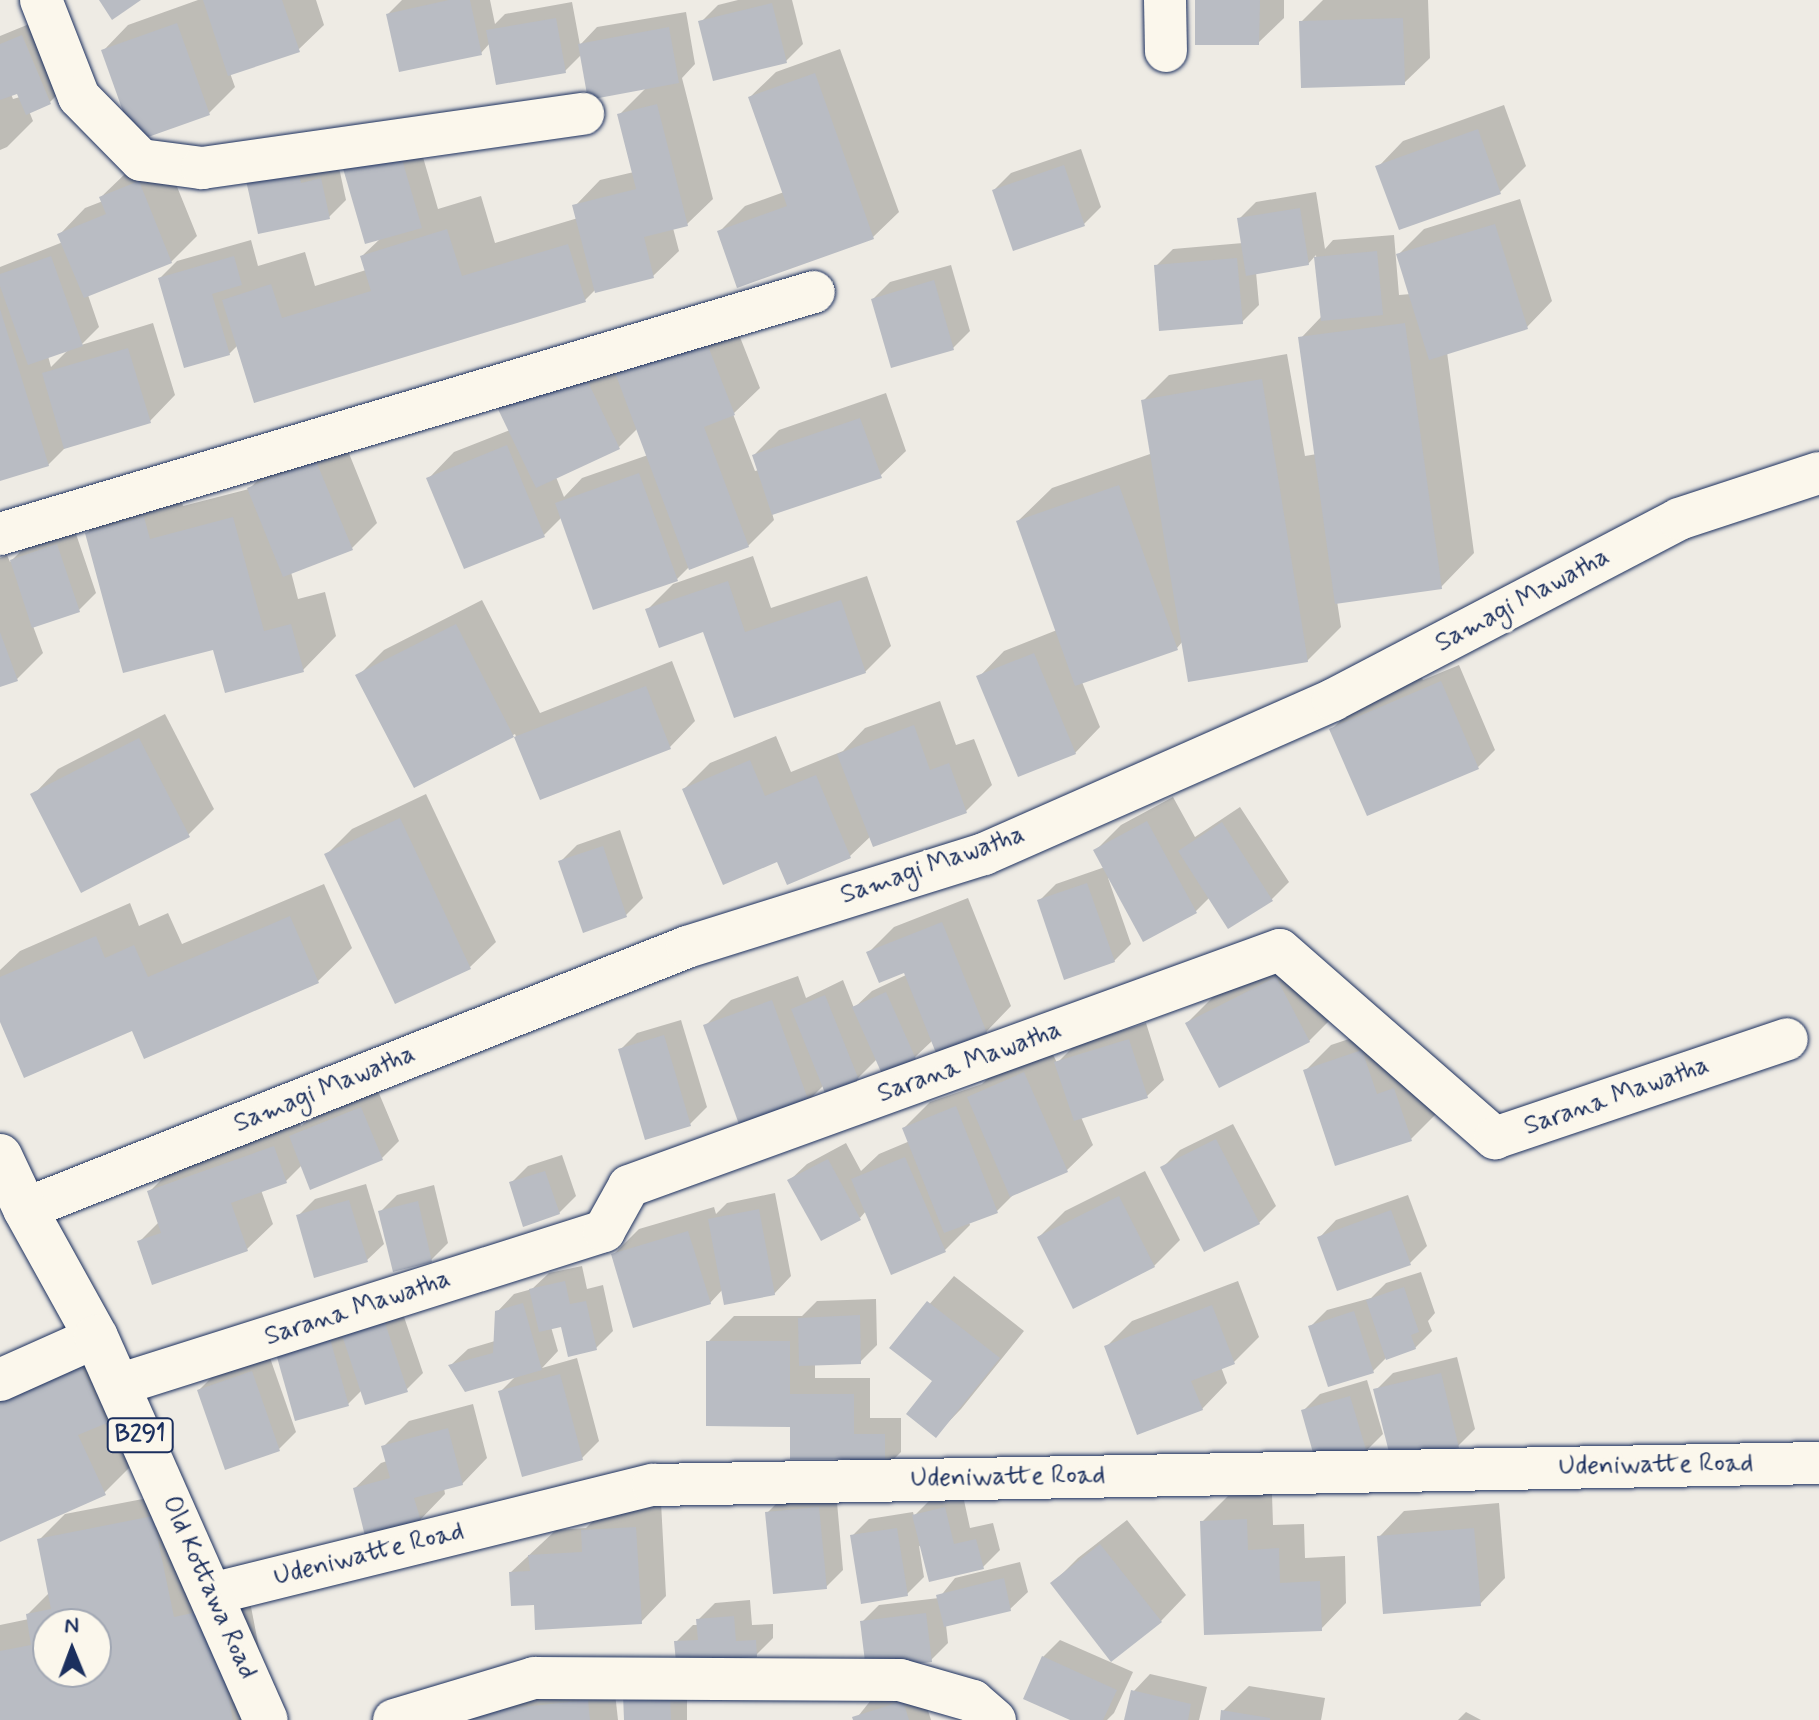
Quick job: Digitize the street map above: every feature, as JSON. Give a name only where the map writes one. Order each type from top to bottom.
[{"type":"main road","name":"Old Kottawa Road","points":[[0,1156],[25,1209],[96,1337],[266,1720]]},
{"type":"street","points":[[41,0],[79,97],[141,160],[202,168],[583,114]]},
{"type":"street","points":[[1165,0],[1166,51]]},
{"type":"street","points":[[0,534],[814,292]]},
{"type":"street","name":"Samagi Mawatha","points":[[25,1209],[687,947],[984,854],[1333,700],[1679,519],[1819,473]]},
{"type":"street","name":"Sarana Mawatha","points":[[118,1385],[604,1231],[629,1186],[1280,950],[1495,1138],[1787,1039]]},
{"type":"street","points":[[0,1380],[96,1337]]},
{"type":"street","name":"Udeniwatte Road","points":[[211,1594],[653,1485],[1819,1463]]},
{"type":"street","points":[[394,1720],[534,1678],[900,1680],[973,1701],[995,1720]]},
{"type":"building","points":[[99,0],[141,0],[112,20]]},
{"type":"building","points":[[203,0],[282,0],[300,52],[228,76]]},
{"type":"building","points":[[449,0],[470,0],[482,55],[399,72],[386,14]]},
{"type":"building","points":[[1195,0],[1260,0],[1259,45],[1195,45]]},
{"type":"building","points":[[772,3],[787,63],[713,81],[698,21]]},
{"type":"building","points":[[556,18],[566,73],[496,85],[486,30]]},
{"type":"building","points":[[1403,18],[1405,85],[1301,88],[1299,21]]},
{"type":"building","points":[[177,23],[210,115],[134,142],[101,50]]},
{"type":"building","points":[[669,27],[679,83],[588,100],[578,44]]},
{"type":"building","points":[[22,35],[51,104],[26,115],[17,94],[0,100],[0,44]]},
{"type":"building","points":[[815,73],[874,239],[737,288],[717,231],[787,206],[748,97]]},
{"type":"building","points":[[657,104],[688,226],[644,237],[654,278],[595,293],[572,205],[636,189],[617,114]]},
{"type":"building","points":[[1478,129],[1501,194],[1399,230],[1375,166]]},
{"type":"building","points":[[399,149],[422,228],[365,244],[342,165]]},
{"type":"building","points":[[297,164],[301,183],[321,178],[330,219],[258,234],[245,176]]},
{"type":"building","points":[[1064,165],[1085,226],[1013,251],[992,190]]},
{"type":"building","points":[[139,181],[172,263],[84,298],[57,234],[106,214],[99,197]]},
{"type":"building","points":[[1300,208],[1309,265],[1246,276],[1237,218]]},
{"type":"building","points":[[1495,224],[1528,329],[1429,360],[1396,254]]},
{"type":"building","points":[[447,229],[462,276],[568,244],[586,302],[254,403],[222,300],[271,284],[282,318],[371,291],[360,256]]},
{"type":"building","points":[[1377,251],[1383,315],[1321,321],[1314,257]]},
{"type":"building","points":[[51,256],[83,346],[28,365],[0,286],[0,274]]},
{"type":"building","points":[[234,256],[242,285],[212,294],[230,355],[184,368],[158,278]]},
{"type":"building","points":[[1237,258],[1243,324],[1159,331],[1154,265]]},
{"type":"building","points":[[934,280],[954,350],[891,368],[871,299]]},
{"type":"building","points":[[0,309],[49,466],[0,481]]},
{"type":"building","points":[[1405,323],[1442,589],[1335,604],[1298,337]]},
{"type":"building","points":[[701,328],[735,415],[704,427],[749,547],[689,570],[611,362]]},
{"type":"building","points":[[128,348],[151,423],[64,449],[42,373]]},
{"type":"building","points":[[580,365],[620,449],[536,488],[496,405]]},
{"type":"building","points":[[1262,379],[1308,662],[1188,682],[1141,400]]},
{"type":"building","points":[[860,418],[882,478],[772,515],[752,455]]},
{"type":"building","points":[[507,445],[545,537],[464,569],[426,478]]},
{"type":"building","points":[[316,461],[353,550],[283,577],[247,488]]},
{"type":"building","points":[[639,473],[678,581],[593,610],[555,503]]},
{"type":"building","points":[[1119,485],[1178,650],[1075,686],[1016,521]]},
{"type":"building","points":[[144,517],[150,539],[233,517],[264,631],[291,624],[304,672],[225,693],[213,650],[123,673],[85,533]]},
{"type":"building","points":[[57,544],[80,612],[32,628],[10,560]]},
{"type":"building","points":[[728,581],[745,632],[841,600],[866,673],[734,718],[703,632],[659,648],[645,609]]},
{"type":"building","points":[[456,624],[514,737],[414,788],[355,675]]},
{"type":"building","points":[[0,632],[18,681],[0,687]]},
{"type":"building","points":[[1034,653],[1076,754],[1018,777],[976,676]]},
{"type":"building","points":[[1441,681],[1479,769],[1367,816],[1329,729]]},
{"type":"building","points":[[646,686],[671,749],[540,800],[514,737]]},
{"type":"building","points":[[914,725],[930,770],[949,763],[967,813],[873,847],[837,754]]},
{"type":"building","points":[[139,738],[190,837],[81,893],[30,794]]},
{"type":"building","points":[[750,760],[765,796],[816,775],[851,858],[787,885],[777,862],[723,885],[682,789]]},
{"type":"building","points":[[400,818],[471,969],[395,1004],[324,854]]},
{"type":"building","points":[[1147,821],[1197,913],[1143,942],[1093,850]]},
{"type":"building","points":[[1222,822],[1273,901],[1228,929],[1178,851]]},
{"type":"building","points":[[603,846],[627,917],[583,933],[558,861]]},
{"type":"building","points":[[1087,883],[1115,962],[1064,980],[1037,900]]},
{"type":"building","points":[[290,916],[319,983],[144,1059],[132,1031],[24,1078],[0,1022],[0,977],[96,936],[105,958],[134,945],[148,977]]},
{"type":"building","points":[[942,922],[987,1033],[936,1053],[904,973],[879,983],[866,952]]},
{"type":"building","points":[[1276,977],[1310,1042],[1219,1088],[1185,1023]]},
{"type":"building","points":[[886,992],[916,1059],[882,1074],[852,1007]]},
{"type":"building","points":[[825,995],[859,1080],[825,1093],[791,1009]]},
{"type":"building","points":[[772,1000],[809,1102],[740,1127],[703,1025]]},
{"type":"building","points":[[664,1035],[691,1126],[645,1140],[618,1049]]},
{"type":"building","points":[[1129,1039],[1148,1098],[1074,1121],[1054,1062]]},
{"type":"building","points":[[1362,1050],[1377,1094],[1394,1088],[1412,1141],[1335,1166],[1303,1070]]},
{"type":"building","points":[[1024,1072],[1068,1172],[1010,1197],[967,1097]]},
{"type":"building","points":[[956,1106],[998,1213],[944,1233],[902,1128]]},
{"type":"building","points":[[361,1107],[383,1160],[310,1190],[289,1136]]},
{"type":"building","points":[[1216,1139],[1260,1224],[1204,1252],[1160,1167]]},
{"type":"building","points":[[274,1146],[287,1183],[231,1203],[248,1251],[152,1285],[137,1241],[161,1233],[147,1191]]},
{"type":"building","points":[[905,1157],[946,1252],[891,1275],[851,1179]]},
{"type":"building","points":[[828,1159],[861,1220],[821,1241],[787,1180]]},
{"type":"building","points":[[545,1171],[560,1214],[523,1227],[509,1182]]},
{"type":"building","points":[[1119,1196],[1155,1267],[1073,1309],[1037,1237]]},
{"type":"building","points":[[349,1200],[368,1262],[314,1278],[296,1215]]},
{"type":"building","points":[[418,1201],[432,1262],[393,1272],[378,1211]]},
{"type":"building","points":[[759,1209],[775,1295],[724,1305],[708,1219]]},
{"type":"building","points":[[1391,1210],[1411,1265],[1337,1291],[1317,1237]]},
{"type":"building","points":[[688,1231],[711,1304],[633,1328],[611,1254]]},
{"type":"building","points":[[565,1281],[570,1304],[586,1301],[597,1350],[568,1357],[561,1327],[539,1332],[529,1289]]},
{"type":"building","points":[[1404,1287],[1419,1332],[1411,1335],[1416,1349],[1386,1360],[1366,1300]]},
{"type":"building","points":[[927,1301],[1000,1358],[936,1438],[906,1414],[932,1381],[889,1348]]},
{"type":"building","points":[[523,1303],[542,1370],[465,1392],[448,1365],[493,1353],[495,1311]]},
{"type":"building","points":[[1212,1305],[1235,1364],[1191,1381],[1203,1410],[1137,1435],[1104,1346]]},
{"type":"building","points":[[1354,1311],[1374,1373],[1328,1387],[1308,1326]]},
{"type":"building","points":[[860,1315],[861,1364],[799,1366],[798,1318]]},
{"type":"building","points":[[383,1317],[408,1392],[365,1405],[341,1332]]},
{"type":"building","points":[[327,1328],[349,1406],[295,1421],[273,1343]]},
{"type":"building","points":[[706,1341],[790,1341],[790,1394],[854,1394],[854,1434],[885,1434],[885,1471],[850,1471],[850,1459],[790,1459],[790,1427],[706,1426]]},
{"type":"building","points":[[80,1364],[107,1423],[78,1435],[106,1495],[0,1542],[0,1400]]},
{"type":"building","points":[[252,1371],[280,1451],[225,1470],[197,1390]]},
{"type":"building","points":[[1441,1373],[1459,1448],[1392,1464],[1373,1389]]},
{"type":"building","points":[[560,1374],[583,1460],[522,1477],[498,1391]]},
{"type":"building","points":[[1350,1396],[1367,1453],[1317,1467],[1301,1410]]},
{"type":"building","points":[[448,1428],[463,1485],[414,1498],[421,1521],[365,1536],[353,1488],[390,1478],[381,1446]]},
{"type":"building","points":[[819,1507],[827,1589],[773,1594],[765,1512]]},
{"type":"building","points":[[945,1507],[954,1544],[976,1539],[984,1569],[929,1582],[912,1515]]},
{"type":"building","points":[[153,1516],[174,1617],[211,1609],[233,1720],[0,1720],[0,1651],[31,1645],[26,1614],[32,1613],[32,1688],[112,1688],[112,1608],[51,1608],[37,1539]]},
{"type":"building","points":[[1247,1519],[1248,1550],[1279,1548],[1280,1583],[1320,1581],[1322,1631],[1204,1635],[1200,1521]]},
{"type":"building","points":[[636,1527],[642,1624],[535,1630],[534,1605],[511,1606],[509,1572],[530,1571],[528,1555],[582,1552],[581,1530]]},
{"type":"building","points":[[897,1528],[908,1596],[861,1604],[850,1535]]},
{"type":"building","points":[[1474,1528],[1481,1606],[1383,1614],[1377,1536]]},
{"type":"building","points":[[1100,1544],[1162,1622],[1111,1662],[1050,1583]]},
{"type":"building","points":[[1004,1578],[1011,1611],[944,1627],[936,1595]]},
{"type":"building","points":[[926,1613],[932,1662],[866,1670],[860,1621]]},
{"type":"building","points":[[734,1616],[736,1641],[756,1640],[757,1657],[676,1662],[674,1641],[698,1640],[696,1619]]},
{"type":"building","points":[[1042,1656],[1117,1690],[1103,1720],[1070,1720],[1023,1699]]},
{"type":"building","points":[[1131,1690],[1191,1704],[1188,1720],[1124,1720]]},
{"type":"building","points":[[623,1694],[670,1694],[671,1720],[624,1720]]},
{"type":"building","points":[[588,1700],[590,1720],[456,1720],[455,1714]]},
{"type":"building","points":[[903,1701],[909,1720],[853,1720],[852,1717]]},
{"type":"building","points":[[1221,1710],[1270,1718],[1270,1720],[1220,1720]]}]
